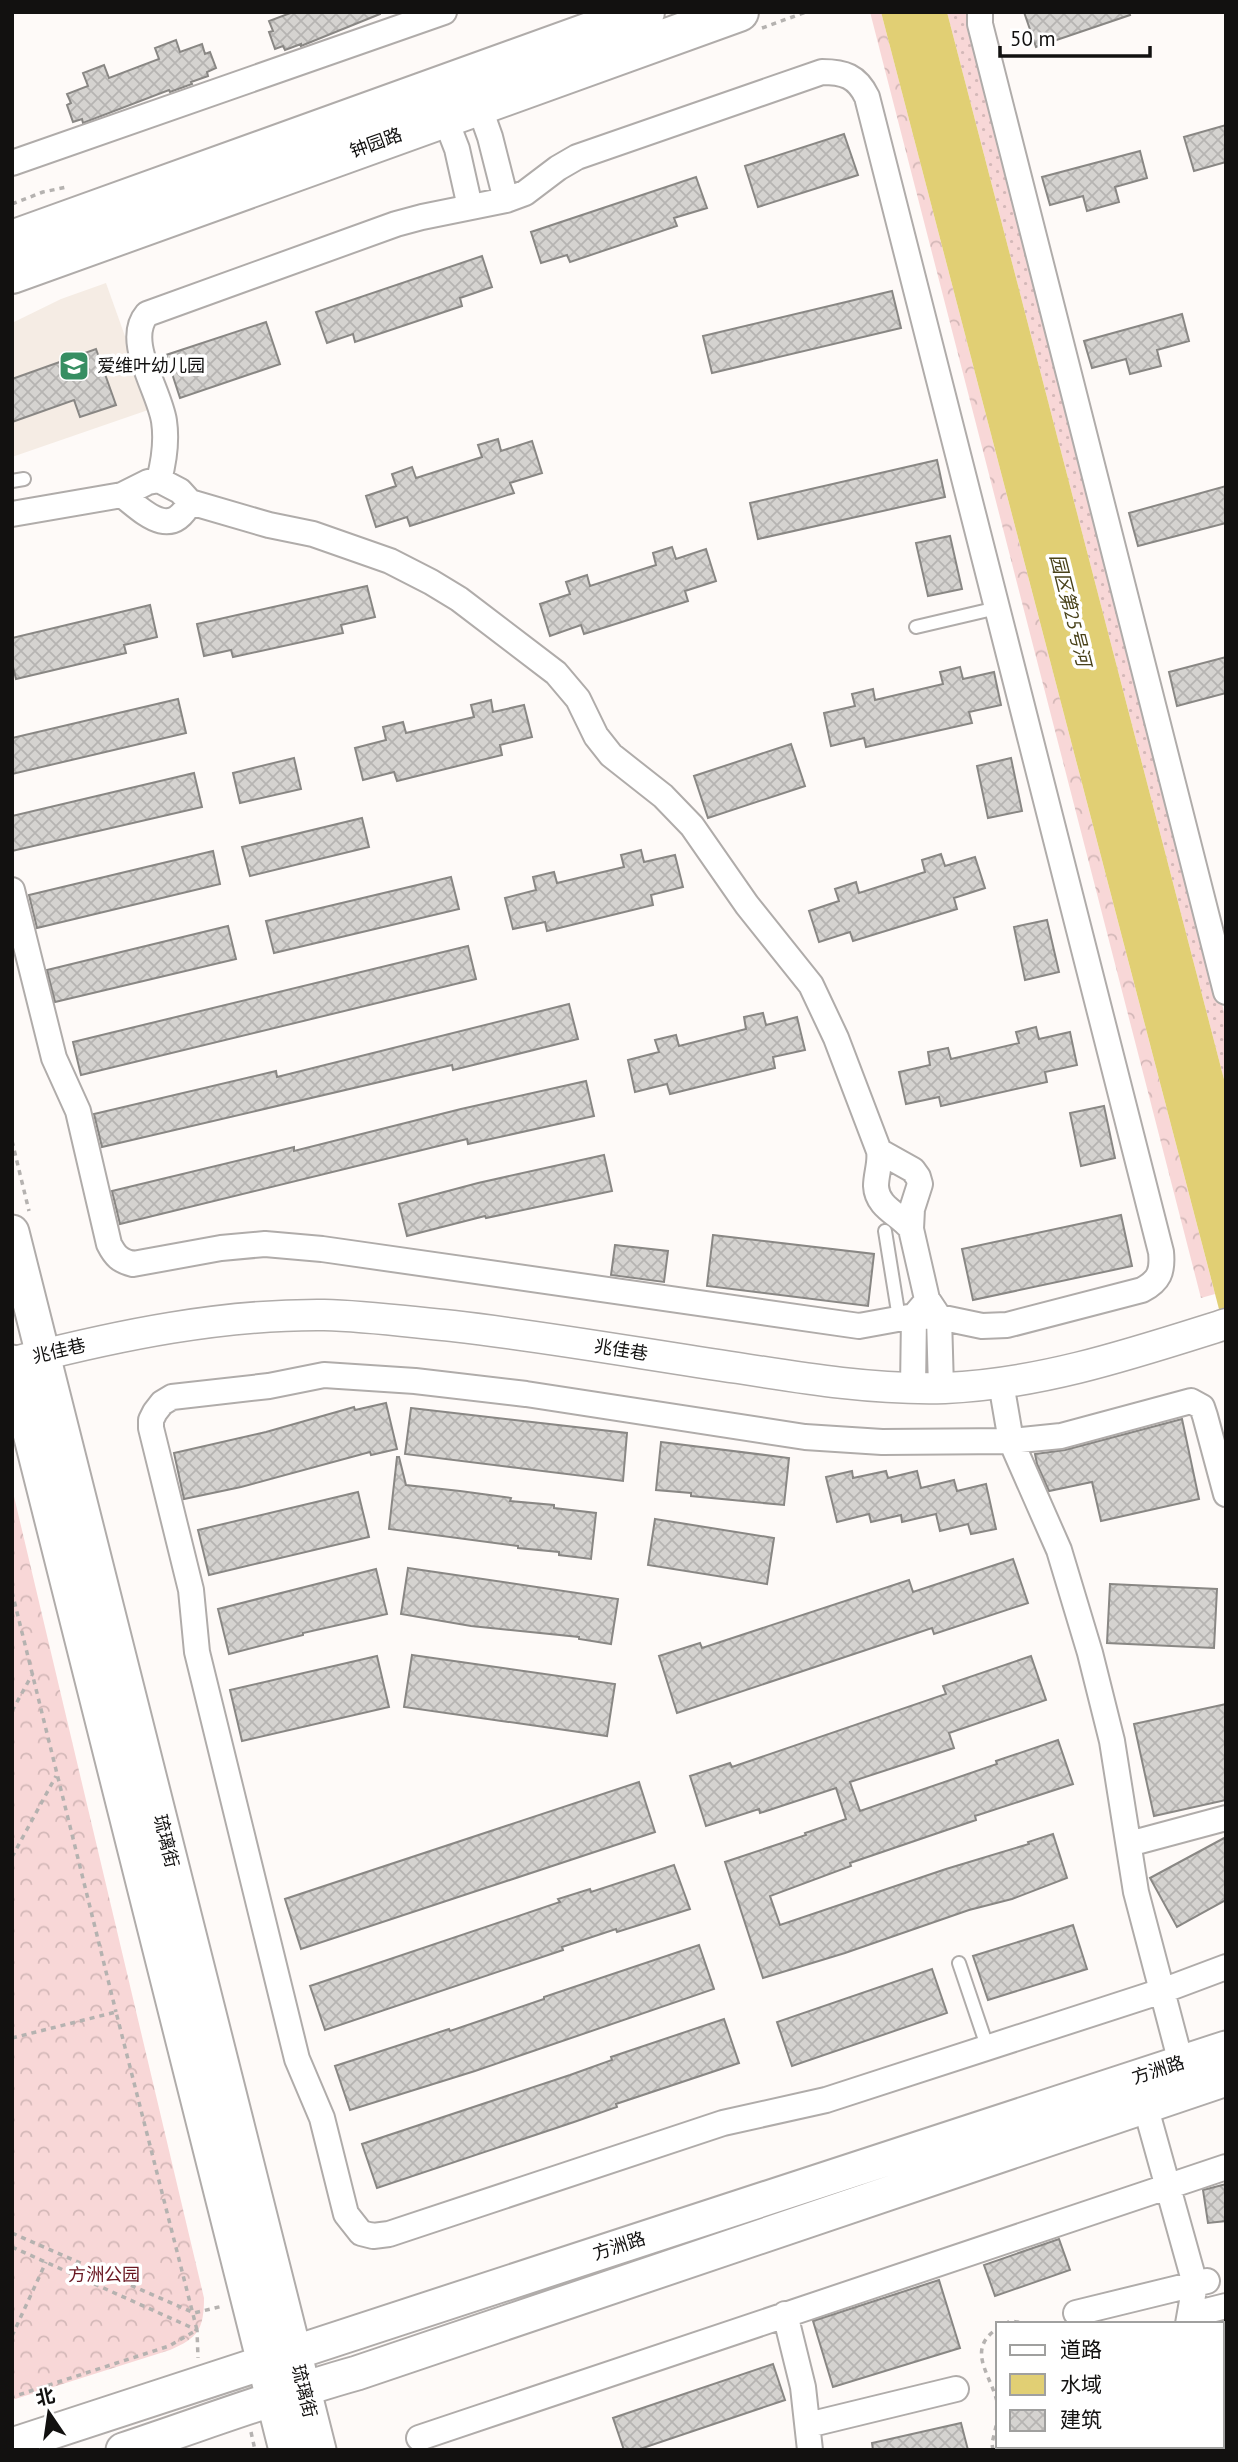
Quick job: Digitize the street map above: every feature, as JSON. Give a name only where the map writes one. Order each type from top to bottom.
[{"type":"main road","name":"钟园路","points":[[12,240],[645,12]]},
{"type":"main road","name":"钟园路","points":[[12,274],[739,12]]},
{"type":"main road","name":"琉璃街","points":[[12,1232],[27,1358],[249,2300],[280,2357]]},
{"type":"main road","name":"琉璃街","points":[[27,1358],[280,2357],[288,2392],[286,2450]]},
{"type":"main road","name":"方洲路","points":[[12,2445],[1226,2048]]},
{"type":"main road","name":"方洲路","points":[[124,2450],[288,2392],[357,2373],[1226,2079]]},
{"type":"main road","name":"琉璃街","points":[[288,2392],[319,2450]]},
{"type":"street","points":[[12,163],[444,12]]},
{"type":"street","points":[[979,12],[1226,992]]},
{"type":"street","points":[[12,891],[54,1058],[78,1111],[109,1244],[114,1254],[123,1262],[133,1264],[220,1248],[265,1244],[322,1249],[859,1326],[920,1312],[982,1326],[1007,1325],[1142,1290],[1154,1283],[1160,1275],[1162,1265],[867,97],[854,78],[846,74],[822,72],[568,161],[525,193],[506,200],[396,224],[147,314],[138,331],[139,346],[160,401],[164,421],[164,462],[159,480]]},
{"type":"street","points":[[462,112],[490,137],[506,200]]},
{"type":"street","points":[[462,112],[457,149],[470,207]]},
{"type":"street","points":[[12,514],[121,495],[148,482],[159,480],[180,491],[190,502],[269,525],[313,534],[390,561],[459,598],[556,673],[578,699],[596,736],[611,755],[663,796],[692,825],[747,905],[811,985],[836,1038],[879,1151],[876,1182],[879,1200],[911,1229]]},
{"type":"street","points":[[121,495],[153,520],[162,521],[179,515],[190,502]]},
{"type":"street","points":[[879,1151],[913,1170],[920,1184],[912,1209],[911,1229],[927,1388]]},
{"type":"street","name":"兆佳巷","points":[[27,1358],[145,1331],[271,1317],[325,1315],[391,1319],[498,1332],[851,1385],[927,1388],[1001,1383],[1086,1366],[1224,1325]]},
{"type":"street","points":[[1226,1494],[1202,1407],[1191,1401],[1061,1436],[1011,1441],[882,1442],[805,1437],[526,1394],[402,1380],[324,1376],[269,1386],[172,1397],[162,1403],[151,1420],[191,1590],[197,1653],[297,2059],[322,2118],[346,2214],[361,2233],[373,2236],[389,2234],[723,2123],[826,2099],[1226,1967]]},
{"type":"street","points":[[1001,1383],[1011,1441],[1059,1550],[1080,1616],[1112,1741],[1136,1892],[1181,2063]]},
{"type":"street","points":[[1129,1844],[1226,1818]]},
{"type":"street","points":[[1145,2105],[1167,2188],[1214,2284]]},
{"type":"street","points":[[419,2438],[1226,2167]]},
{"type":"street","points":[[1076,2313],[1214,2284]]},
{"type":"street","points":[[1189,2319],[1214,2284]]},
{"type":"street","points":[[1189,2319],[1226,2306]]},
{"type":"street","points":[[785,2314],[795,2349],[810,2450]]},
{"type":"street","points":[[808,2425],[956,2389]]},
{"type":"lane","points":[[916,627],[997,608]]},
{"type":"lane","points":[[885,1231],[920,1312]]},
{"type":"lane","points":[[959,1963],[987,2046]]},
{"type":"path","points":[[12,1592],[194,2313],[198,2384]]},
{"type":"path","points":[[12,1711],[33,1673]]},
{"type":"path","points":[[12,1857],[57,1774]]},
{"type":"path","points":[[12,2038],[116,2012]]},
{"type":"path","points":[[12,2233],[194,2313],[249,2300]]},
{"type":"path","points":[[12,2247],[197,2330]]},
{"type":"path","points":[[12,2336],[46,2263]]},
{"type":"path","points":[[996,2329],[987,2336],[981,2350],[996,2402]]},
{"type":"path","points":[[12,2397],[169,2346],[197,2330]]},
{"type":"path","points":[[993,2450],[996,2420]]},
{"type":"shaded area","name":"爱维叶幼儿园","points":[[106,283],[151,409],[12,457],[12,323],[61,299]]},
{"type":"green space","points":[[870,12],[881,12],[1215,1294],[1201,1298]]},
{"type":"green space","points":[[947,12],[968,12],[1226,1020],[1226,1087]]},
{"type":"green space","name":"方洲公园","points":[[12,1488],[204,2298],[203,2318],[198,2331],[180,2346],[12,2400]]},
{"type":"water","name":"园区第25号河","points":[[881,12],[947,12],[1226,1087],[1226,1336]]},
{"type":"building","points":[[293,12],[380,14],[301,46],[285,50],[283,46],[275,49],[269,32],[273,31],[269,21]]},
{"type":"building","points":[[1024,12],[1129,12],[1130,15],[1036,47]]},
{"type":"building","points":[[176,40],[180,52],[202,44],[205,54],[210,52],[216,68],[207,72],[208,76],[191,82],[192,84],[83,123],[82,119],[73,122],[67,105],[71,103],[67,94],[88,86],[83,73],[104,65],[109,78],[159,59],[155,48]]},
{"type":"building","points":[[1226,125],[1226,162],[1194,171],[1184,137]]},
{"type":"building","points":[[844,134],[858,175],[758,207],[745,166]]},
{"type":"building","points":[[1140,151],[1147,178],[1115,187],[1119,202],[1087,211],[1083,196],[1050,205],[1042,177]]},
{"type":"building","points":[[696,177],[707,208],[674,218],[677,226],[570,262],[567,255],[541,263],[531,232]]},
{"type":"building","points":[[482,256],[492,287],[460,298],[462,306],[355,342],[353,334],[327,343],[316,312]]},
{"type":"building","points":[[892,291],[901,328],[712,373],[703,336]]},
{"type":"building","points":[[1182,314],[1189,341],[1157,350],[1161,366],[1130,374],[1126,359],[1092,368],[1084,341]]},
{"type":"building","points":[[266,322],[280,364],[180,398],[166,355]]},
{"type":"building","points":[[96,349],[116,405],[80,417],[74,400],[12,422],[12,379]]},
{"type":"building","points":[[498,439],[501,451],[532,441],[542,473],[510,483],[514,493],[410,526],[407,517],[376,527],[366,496],[396,486],[392,474],[412,467],[416,478],[482,457],[478,445]]},
{"type":"building","points":[[937,460],[945,497],[758,539],[750,503]]},
{"type":"building","points":[[1226,486],[1226,523],[1138,546],[1129,513]]},
{"type":"building","points":[[950,536],[962,589],[928,596],[916,543]]},
{"type":"building","points":[[672,547],[676,559],[706,549],[716,581],[685,591],[688,601],[584,634],[581,625],[550,636],[540,604],[570,594],[566,582],[587,575],[590,586],[656,565],[653,553]]},
{"type":"building","points":[[367,586],[375,617],[341,625],[343,633],[233,657],[231,650],[204,656],[197,624]]},
{"type":"building","points":[[150,605],[157,637],[124,645],[126,653],[16,679],[12,663],[12,638]]},
{"type":"building","points":[[1226,657],[1226,693],[1177,706],[1169,672]]},
{"type":"building","points":[[960,667],[963,679],[994,672],[1001,705],[969,712],[972,723],[866,747],[864,738],[831,746],[824,713],[855,706],[852,694],[873,689],[875,700],[943,684],[940,672]]},
{"type":"building","points":[[178,699],[186,733],[12,774],[12,738]]},
{"type":"building","points":[[491,700],[493,712],[524,705],[532,737],[500,745],[502,755],[397,781],[394,772],[363,780],[355,748],[386,740],[383,727],[403,722],[406,733],[474,717],[471,705]]},
{"type":"building","points":[[791,744],[805,786],[708,818],[694,776]]},
{"type":"building","points":[[294,758],[301,789],[240,803],[233,773]]},
{"type":"building","points":[[1011,758],[1022,811],[988,818],[977,766]]},
{"type":"building","points":[[194,773],[202,807],[12,851],[12,816]]},
{"type":"building","points":[[362,818],[369,847],[250,876],[242,847]]},
{"type":"building","points":[[641,850],[644,862],[675,855],[683,887],[651,895],[653,905],[547,931],[545,922],[513,929],[505,898],[536,890],[533,877],[554,872],[557,883],[624,867],[621,855]]},
{"type":"building","points":[[213,851],[220,884],[37,928],[29,895]]},
{"type":"building","points":[[941,854],[945,866],[975,857],[985,888],[954,898],[957,909],[853,941],[850,932],[819,942],[809,911],[839,901],[835,889],[856,882],[859,893],[925,872],[922,860]]},
{"type":"building","points":[[451,877],[459,909],[274,953],[266,921]]},
{"type":"building","points":[[1047,920],[1059,972],[1025,980],[1014,927]]},
{"type":"building","points":[[228,926],[236,959],[55,1002],[47,970]]},
{"type":"building","points":[[468,946],[476,979],[81,1075],[73,1042]]},
{"type":"building","points":[[569,1004],[578,1039],[453,1070],[452,1065],[102,1147],[94,1114],[276,1071],[277,1077]]},
{"type":"building","points":[[763,1013],[766,1025],[797,1017],[805,1050],[773,1057],[775,1068],[670,1094],[667,1084],[635,1092],[628,1060],[659,1052],[655,1040],[676,1035],[679,1046],[746,1029],[744,1017]]},
{"type":"building","points":[[1036,1027],[1039,1039],[1070,1032],[1077,1065],[1045,1072],[1047,1082],[941,1106],[939,1097],[906,1104],[899,1072],[930,1065],[928,1052],[948,1048],[951,1059],[1019,1043],[1016,1032]]},
{"type":"building","points":[[586,1081],[594,1116],[468,1144],[467,1139],[120,1224],[112,1191],[294,1147],[294,1151]]},
{"type":"building","points":[[1104,1106],[1115,1158],[1081,1166],[1070,1113]]},
{"type":"building","points":[[604,1155],[612,1191],[486,1218],[485,1216],[407,1236],[399,1204]]},
{"type":"building","points":[[1121,1215],[1132,1266],[973,1300],[962,1249]]},
{"type":"building","points":[[713,1235],[874,1254],[868,1306],[707,1286]]},
{"type":"building","points":[[615,1245],[668,1251],[664,1282],[611,1275]]},
{"type":"building","points":[[386,1403],[397,1449],[371,1455],[370,1452],[241,1487],[184,1499],[174,1453],[266,1432],[354,1407],[355,1410]]},
{"type":"building","points":[[411,1408],[627,1433],[623,1481],[405,1454]]},
{"type":"building","points":[[1182,1419],[1199,1499],[1101,1521],[1092,1482],[1049,1491],[1037,1464],[1035,1454],[1065,1450]]},
{"type":"building","points":[[661,1442],[789,1458],[784,1505],[656,1490]]},
{"type":"building","points":[[397,1457],[406,1485],[511,1498],[510,1501],[554,1505],[554,1508],[596,1513],[591,1559],[559,1555],[559,1552],[389,1529]]},
{"type":"building","points":[[852,1471],[853,1478],[886,1471],[888,1478],[917,1471],[921,1488],[954,1480],[957,1491],[986,1484],[996,1529],[971,1534],[968,1524],[940,1531],[936,1514],[902,1522],[901,1515],[871,1522],[869,1514],[837,1522],[826,1477]]},
{"type":"building","points":[[358,1492],[369,1537],[209,1575],[198,1530]]},
{"type":"building","points":[[655,1519],[774,1538],[767,1584],[648,1565]]},
{"type":"building","points":[[1013,1559],[1028,1603],[934,1634],[932,1628],[677,1713],[659,1656],[700,1643],[702,1648],[909,1580],[913,1592]]},
{"type":"building","points":[[408,1568],[618,1599],[611,1644],[579,1637],[471,1626],[401,1614]]},
{"type":"building","points":[[376,1569],[387,1614],[303,1633],[229,1654],[218,1609]]},
{"type":"building","points":[[1110,1584],[1217,1589],[1214,1648],[1107,1643]]},
{"type":"building","points":[[412,1655],[615,1684],[607,1736],[404,1707]]},
{"type":"building","points":[[377,1656],[389,1707],[242,1741],[230,1690]]},
{"type":"building","points":[[1031,1656],[1046,1700],[949,1733],[954,1748],[850,1782],[860,1811],[1058,1740],[1073,1784],[975,1816],[976,1820],[850,1863],[851,1866],[770,1896],[780,1925],[1053,1834],[1067,1878],[1012,1899],[969,1910],[763,1978],[725,1862],[846,1819],[836,1788],[760,1813],[759,1809],[706,1826],[690,1776],[730,1763],[732,1767],[946,1694],[943,1686]]},
{"type":"building","points":[[1226,1704],[1226,1800],[1154,1816],[1134,1724]]},
{"type":"building","points":[[639,1782],[655,1832],[301,1949],[285,1899]]},
{"type":"building","points":[[1226,1837],[1226,1900],[1177,1927],[1150,1878]]},
{"type":"building","points":[[674,1865],[690,1909],[617,1932],[616,1929],[562,1947],[563,1950],[325,2030],[310,1986],[560,1902],[558,1899],[590,1889],[591,1892]]},
{"type":"building","points":[[1073,1925],[1087,1969],[988,2000],[973,1956]]},
{"type":"building","points":[[699,1945],[714,1989],[475,2071],[350,2110],[335,2066],[449,2029],[450,2031]]},
{"type":"building","points":[[932,1969],[947,2013],[792,2066],[777,2022]]},
{"type":"building","points":[[724,2019],[739,2063],[377,2188],[362,2144],[570,2075],[612,2060],[611,2057]]},
{"type":"building","points":[[1226,2184],[1226,2221],[1208,2223],[1203,2190]]},
{"type":"building","points":[[1059,2239],[1070,2270],[995,2296],[984,2265]]},
{"type":"building","points":[[939,2280],[960,2348],[833,2387],[813,2321]]},
{"type":"building","points":[[773,2364],[785,2400],[637,2450],[624,2450],[613,2418]]},
{"type":"building","points":[[961,2423],[968,2450],[873,2450],[872,2443]]},
{"type":"place","name":"爱维叶幼儿园","points":[[74,366]]}]
